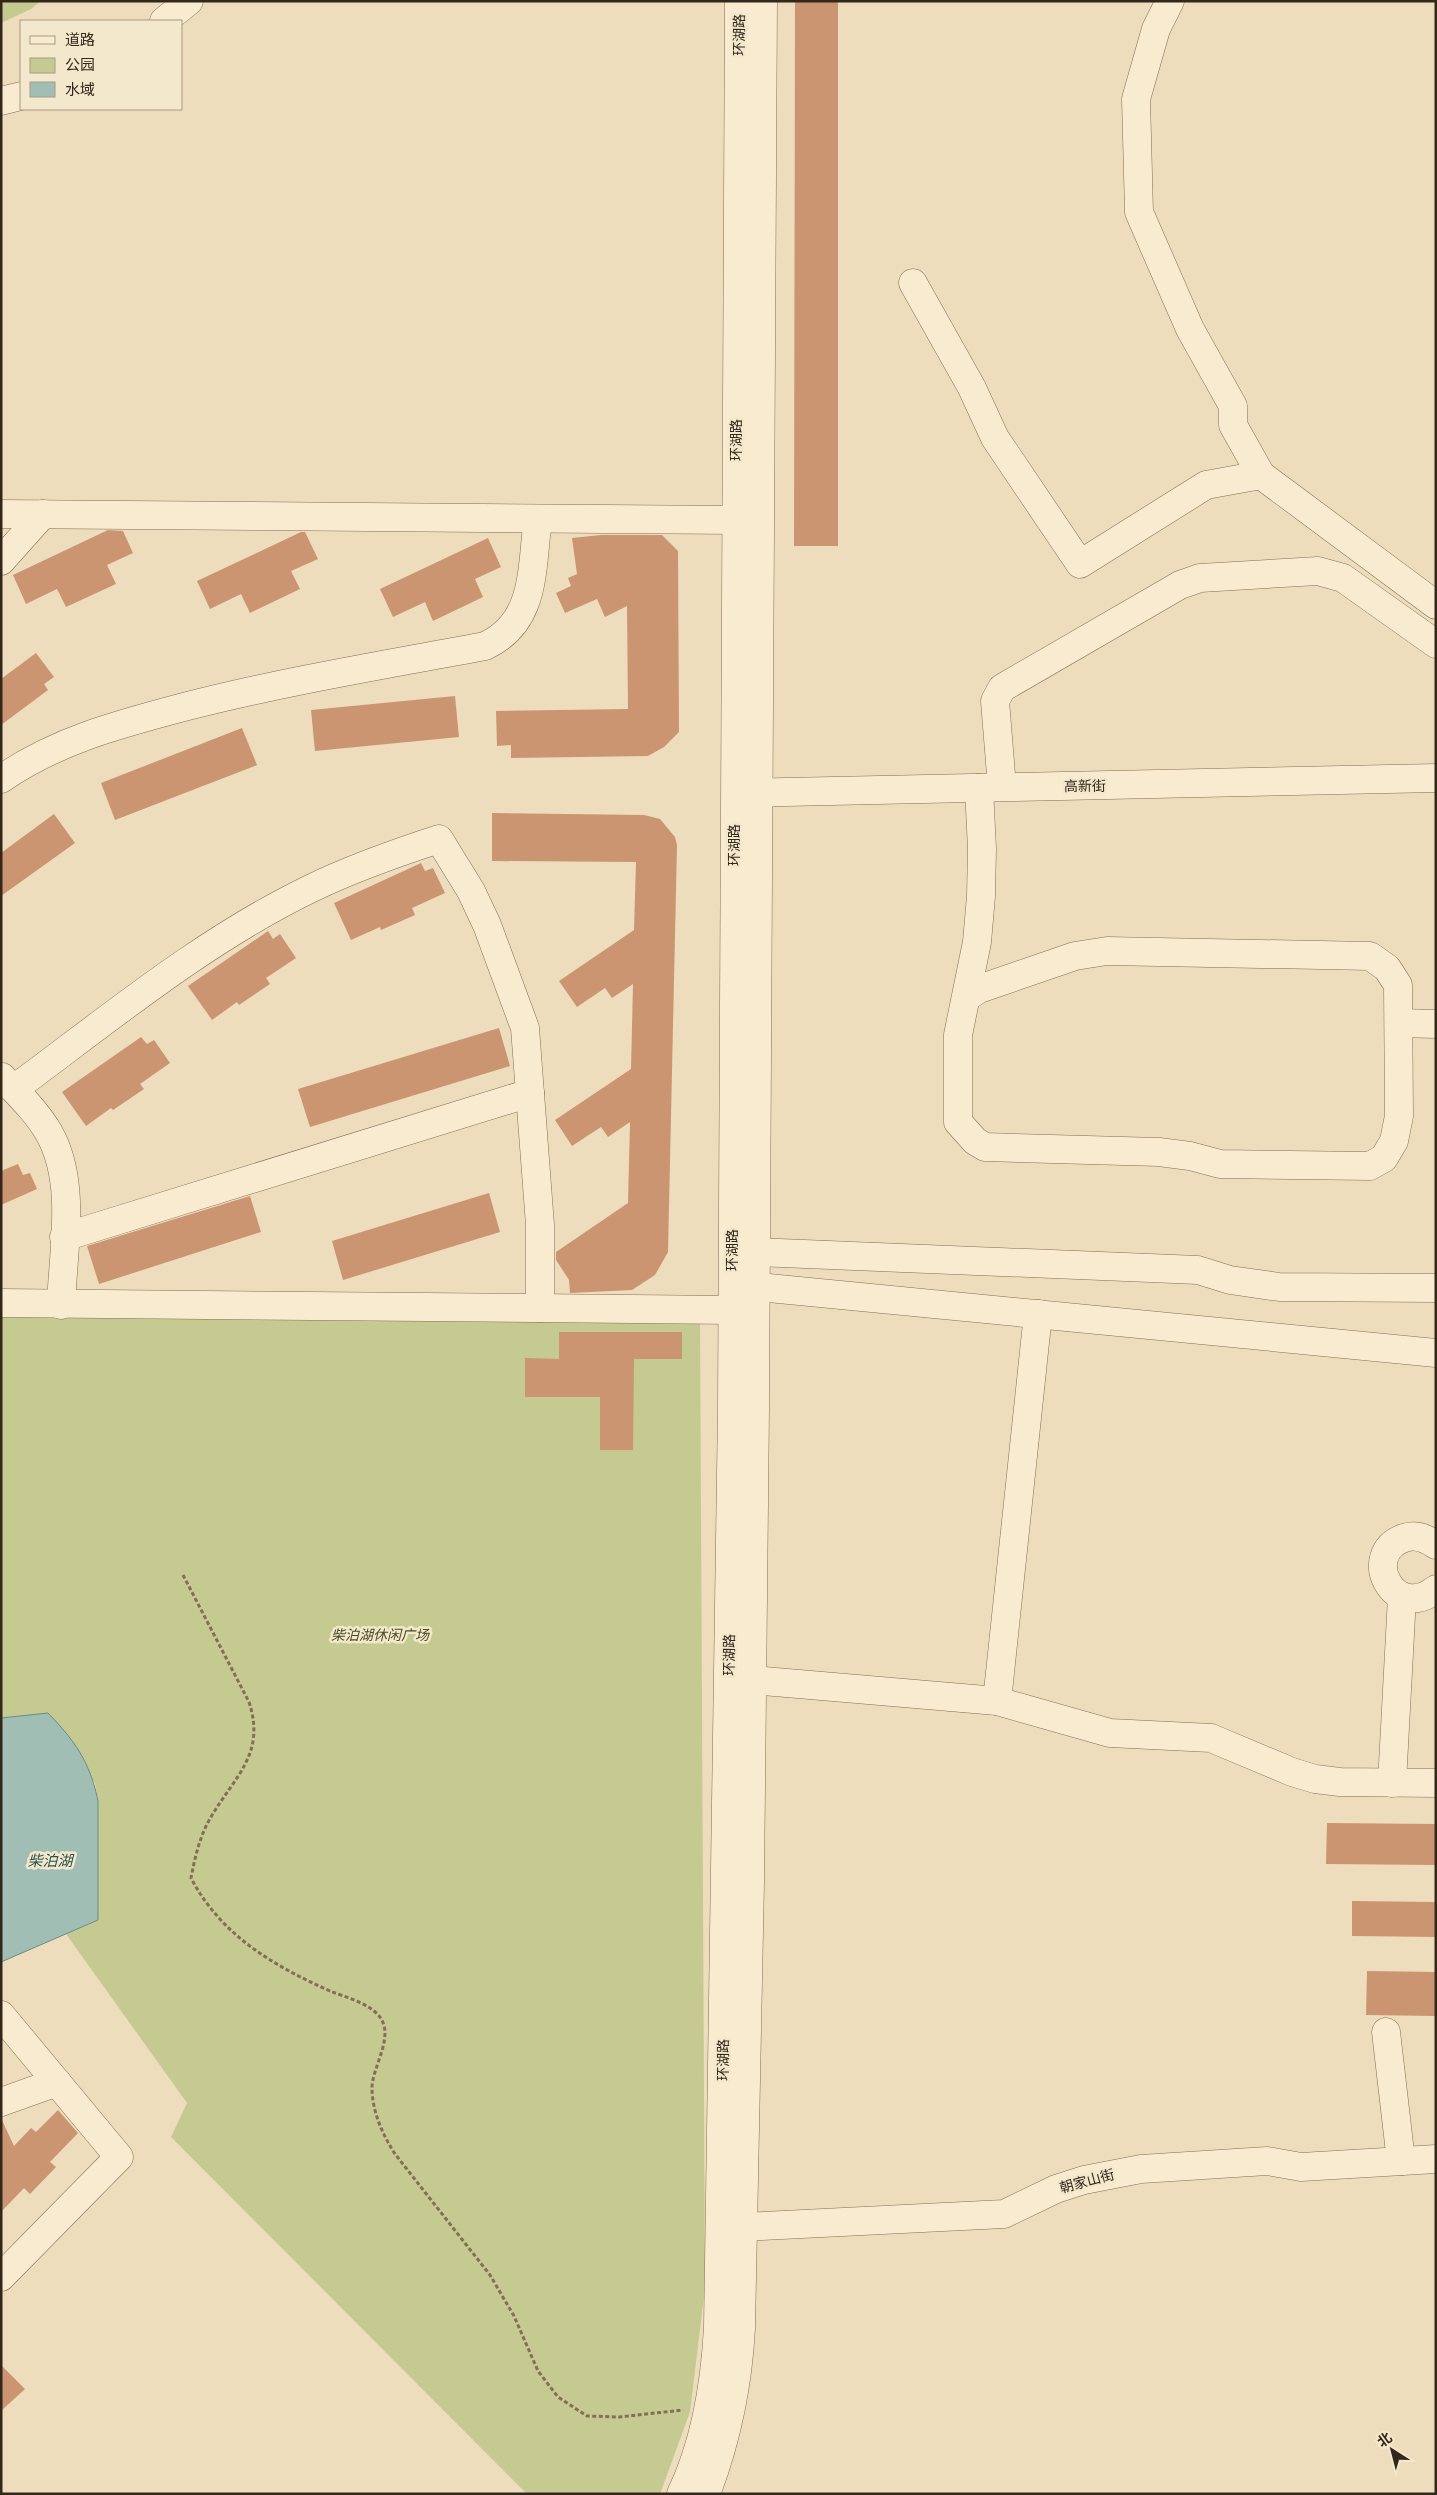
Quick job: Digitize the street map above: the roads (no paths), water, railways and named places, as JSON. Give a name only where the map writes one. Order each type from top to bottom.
[{"type":"street","points":[[165,20],[189,1]]},
{"type":"street","name":"环湖路","points":[[706,2494],[719,2461],[735,2395],[741,2328],[752,1680],[740,1294],[755,1252],[746,793],[736,520],[739,1]]},
{"type":"street","name":"环湖路","points":[[681,2494],[696,2454],[709,2408],[716,2359],[718,2327],[740,1294],[746,793],[763,1]]},
{"type":"street","points":[[1170,1],[1156,29],[1136,99],[1138,212],[1190,329],[1233,406],[1233,425],[1261,475],[1436,605]]},
{"type":"street","points":[[1,101],[20,96]]},
{"type":"street","points":[[913,284],[972,388],[995,438],[1080,564],[1206,485],[1261,475]]},
{"type":"street","points":[[1,514],[736,520]]},
{"type":"street","points":[[1,561],[43,514]]},
{"type":"street","points":[[1,779],[41,754],[102,728],[251,689],[485,646],[496,641],[514,626],[527,601],[538,519]]},
{"type":"street","points":[[967,997],[979,989],[1075,956],[1107,951],[1370,956],[1387,968],[1398,985],[1398,1116],[1394,1141],[1384,1158],[1370,1166],[1220,1164],[1190,1156],[1159,1152],[985,1147],[975,1141],[958,1122],[958,1035],[977,942],[981,896],[982,849],[990,788],[995,701],[1002,688],[1180,585],[1200,578],[1318,571],[1331,573],[1343,578],[1436,644]]},
{"type":"street","name":"高新街","points":[[746,793],[1436,778]]},
{"type":"street","points":[[61,1305],[66,1183],[58,1154],[37,1115],[8,1083],[175,970],[264,913],[359,866],[439,839],[471,891],[504,969],[525,1028],[540,1225],[540,1308]]},
{"type":"street","points":[[1399,1022],[1436,1024]]},
{"type":"street","points":[[64,1237],[530,1092]]},
{"type":"street","points":[[755,1252],[1198,1270],[1230,1280],[1279,1287],[1436,1288]]},
{"type":"street","points":[[1,1303],[540,1308],[740,1294],[1038,1314],[1436,1353]]},
{"type":"street","points":[[997,1702],[1038,1314]]},
{"type":"street","points":[[1436,1545],[1423,1538],[1406,1537],[1391,1546],[1386,1553],[1382,1569],[1388,1585],[1402,1597],[1421,1598],[1436,1590]]},
{"type":"street","points":[[1392,1782],[1402,1597]]},
{"type":"street","points":[[752,1680],[997,1702],[1110,1733],[1211,1738],[1292,1772],[1315,1779],[1340,1782],[1436,1783]]},
{"type":"street","points":[[1,2015],[119,2157],[1,2277]]},
{"type":"street","points":[[1386,2032],[1401,2161]]},
{"type":"street","points":[[1,2102],[57,2082]]},
{"type":"street","name":"朝家山街","points":[[743,2227],[1004,2214],[1056,2189],[1084,2180],[1141,2169],[1267,2161],[1301,2167],[1436,2159]]},
{"type":"water","name":"柴泊湖","points":[[48,1713],[74,1743],[86,1763],[95,1787],[98,1801],[98,1920],[1,1962],[1,1718]]},
{"type":"park label","name":"柴泊湖休闲广场","points":[[380,1635]]}]
